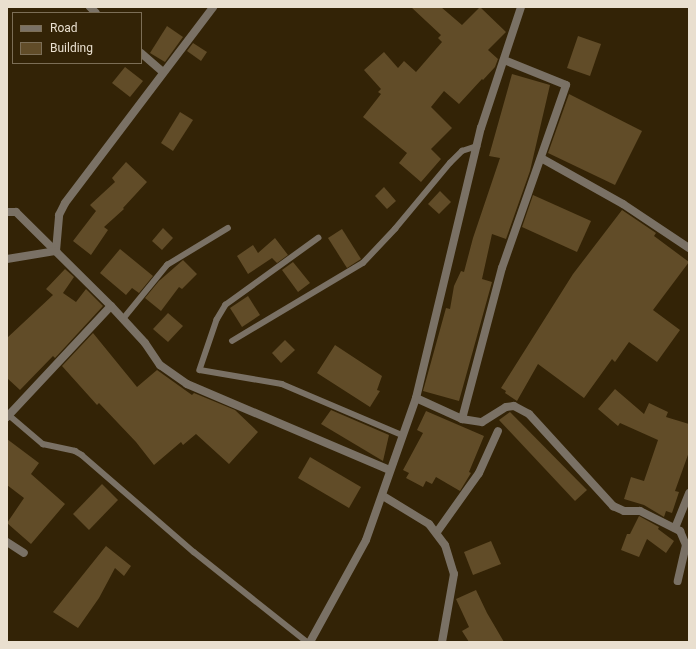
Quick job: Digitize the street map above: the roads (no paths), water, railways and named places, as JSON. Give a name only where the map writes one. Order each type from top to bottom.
[{"type":"street","points":[[56,251],[59,215],[65,203],[213,7]]},
{"type":"street","points":[[310,642],[366,540],[383,496],[390,470],[416,398],[477,146],[520,8]]},
{"type":"street","points":[[142,54],[164,72]]},
{"type":"street","points":[[462,419],[502,268],[566,85],[504,60]]},
{"type":"street","points":[[541,158],[623,204],[689,248]]},
{"type":"street","points":[[7,212],[16,212],[111,306],[160,365],[187,384],[390,470]]},
{"type":"street","points":[[7,259],[56,251]]},
{"type":"street","points":[[8,416],[111,306]]},
{"type":"street","points":[[416,398],[462,419],[482,422],[506,407],[522,409],[562,448],[613,506],[624,511],[640,511],[675,528],[684,537],[686,545],[678,581]]},
{"type":"street","points":[[437,532],[479,473],[498,431]]},
{"type":"street","points":[[675,528],[689,493]]},
{"type":"street","points":[[383,496],[429,524],[437,532],[445,545],[454,574],[442,642]]},
{"type":"street","points":[[7,542],[24,553]]},
{"type":"lane","points":[[232,341],[363,263],[396,229],[450,163],[462,151],[477,146]]},
{"type":"lane","points":[[123,319],[167,265],[228,228]]},
{"type":"lane","points":[[319,238],[226,305],[217,320],[200,370],[282,384],[402,435]]},
{"type":"lane","points":[[8,416],[43,444],[75,451],[82,455],[194,552],[307,642]]}]
